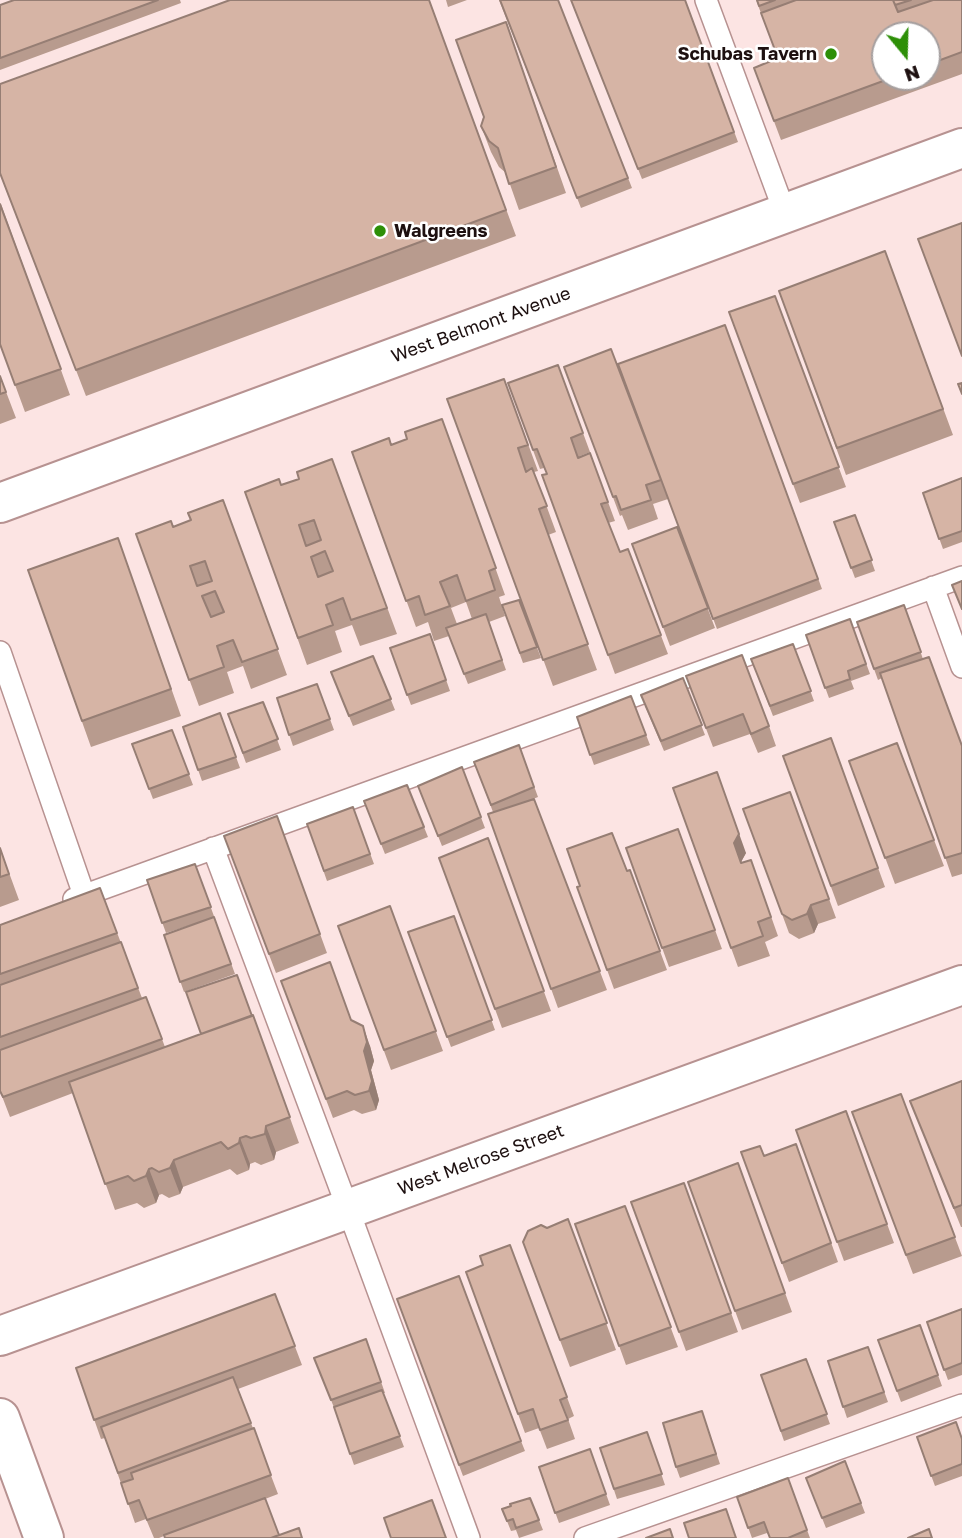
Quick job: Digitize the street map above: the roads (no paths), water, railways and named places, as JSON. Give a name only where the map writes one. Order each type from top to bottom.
[{"type":"street","name":"West Belmont Avenue","points":[[0,503],[962,148]]},
{"type":"street","name":"West Melrose Street","points":[[0,1336],[962,985]]},
{"type":"street","points":[[0,1418],[44,1538]]},
{"type":"lane","points":[[706,0],[785,213]]},
{"type":"lane","points":[[60,904],[962,577]]},
{"type":"lane","points":[[933,587],[962,667]]},
{"type":"lane","points":[[0,652],[84,895]]},
{"type":"lane","points":[[213,848],[469,1538]]},
{"type":"lane","points":[[585,1538],[962,1405]]},
{"type":"place","name":"Schubas Tavern","points":[[831,54]]},
{"type":"place","name":"Walgreens","points":[[380,231]]}]
